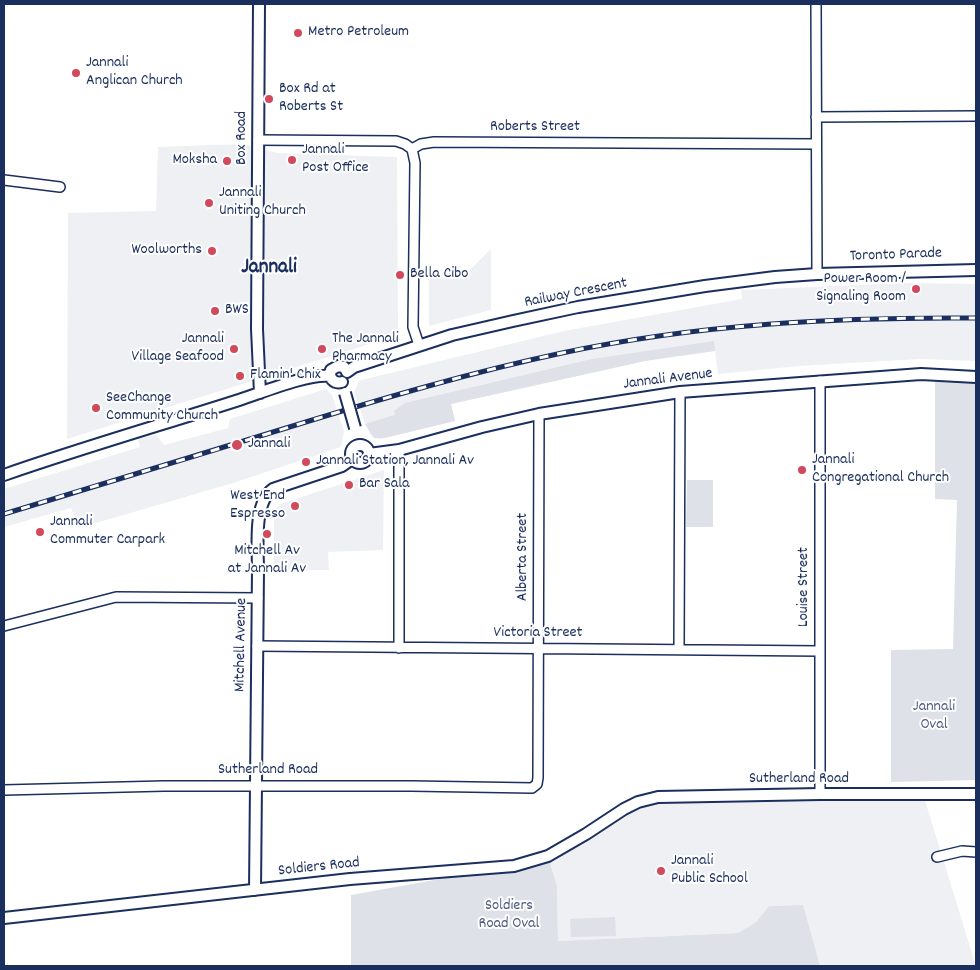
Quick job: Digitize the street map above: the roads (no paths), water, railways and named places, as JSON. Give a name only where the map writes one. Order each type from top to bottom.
[{"type":"street","name":"Box Road","points":[[259,4],[257,329],[260,393]]},
{"type":"street","points":[[816,4],[815,144],[817,274]]},
{"type":"street","points":[[816,117],[976,116]]},
{"type":"street","points":[[258,140],[396,141],[412,149],[415,164],[413,327],[419,346]]},
{"type":"street","name":"Roberts Street","points":[[412,149],[421,144],[434,142],[815,144]]},
{"type":"street","points":[[4,180],[60,187]]},
{"type":"street","name":"Toronto Parade","points":[[817,274],[976,270]]},
{"type":"street","name":"Railway Crescent","points":[[346,372],[354,367],[481,328],[578,308],[738,281],[817,274]]},
{"type":"street","points":[[335,366],[341,366],[346,372],[346,378],[342,382],[334,382],[330,376],[331,370],[335,366]]},
{"type":"street","name":"Jannali Avenue","points":[[369,454],[399,450],[539,414],[680,392],[921,374],[976,377]]},
{"type":"street","points":[[4,475],[260,393],[322,375],[330,376]]},
{"type":"street","name":"Louise Street","points":[[820,381],[820,794]]},
{"type":"street","points":[[342,382],[359,444]]},
{"type":"street","points":[[679,649],[680,392]]},
{"type":"street","name":"Alberta Street","points":[[532,788],[537,784],[538,778],[539,414]]},
{"type":"street","points":[[359,444],[366,446],[369,454],[367,460],[362,463],[357,463],[350,454],[352,449],[359,444]]},
{"type":"street","points":[[399,450],[399,648]]},
{"type":"street","name":"Mitchell Avenue","points":[[255,890],[259,517],[261,505],[273,489],[342,466],[352,459]]},
{"type":"street","points":[[4,626],[116,597],[258,598]]},
{"type":"street","name":"Victoria Street","points":[[257,646],[538,650],[820,651]]},
{"type":"street","name":"Sutherland Road","points":[[4,790],[155,786],[532,788]]},
{"type":"street","name":"Sutherland Road","points":[[624,809],[638,802],[658,797],[976,794]]},
{"type":"street","name":"Soldiers Road","points":[[4,918],[350,879],[514,866],[548,856],[624,809]]},
{"type":"street","points":[[936,857],[962,850],[976,852]]},
{"type":"railway","points":[[4,514],[395,395],[495,368],[562,353],[665,335],[768,324],[872,319],[976,318]]},
{"type":"place","name":"Metro Petroleum","points":[[298,33]]},
{"type":"place","name":"Jannali Anglican Church","points":[[76,73]]},
{"type":"place","name":"Box Rd at Roberts St","points":[[269,99]]},
{"type":"place","name":"Jannali Post Office","points":[[292,160]]},
{"type":"place","name":"Moksha","points":[[227,161]]},
{"type":"place","name":"Jannali Uniting Church","points":[[209,203]]},
{"type":"place","name":"Woolworths","points":[[212,251]]},
{"type":"place","name":"Bella Cibo","points":[[400,275]]},
{"type":"place","name":"Power Room / Signaling Room","points":[[916,289]]},
{"type":"place","name":"BWS","points":[[215,311]]},
{"type":"place","name":"Jannali Village Seafood","points":[[234,349]]},
{"type":"place","name":"The Jannali Pharmacy","points":[[322,349]]},
{"type":"place","name":"Flamin' Chix","points":[[240,376]]},
{"type":"place","name":"SeeChange Community Church","points":[[96,408]]},
{"type":"place","name":"Jannali","points":[[237,445]]},
{"type":"place","name":"Jannali Station, Jannali Av","points":[[306,462]]},
{"type":"place","name":"Jannali Congregational Church","points":[[802,470]]},
{"type":"place","name":"Bar Sala","points":[[349,485]]},
{"type":"place","name":"West End Espresso","points":[[295,506]]},
{"type":"place","name":"Jannali Commuter Carpark","points":[[40,532]]},
{"type":"place","name":"Mitchell Av at Jannali Av","points":[[267,534]]},
{"type":"place","name":"Jannali Public School","points":[[661,871]]},
{"type":"district","name":"Jannali","points":[[269,269]]},
{"type":"park label","name":"Jannali Oval","points":[[934,717]]},
{"type":"park label","name":"Soldiers Road Oval","points":[[509,916]]}]
